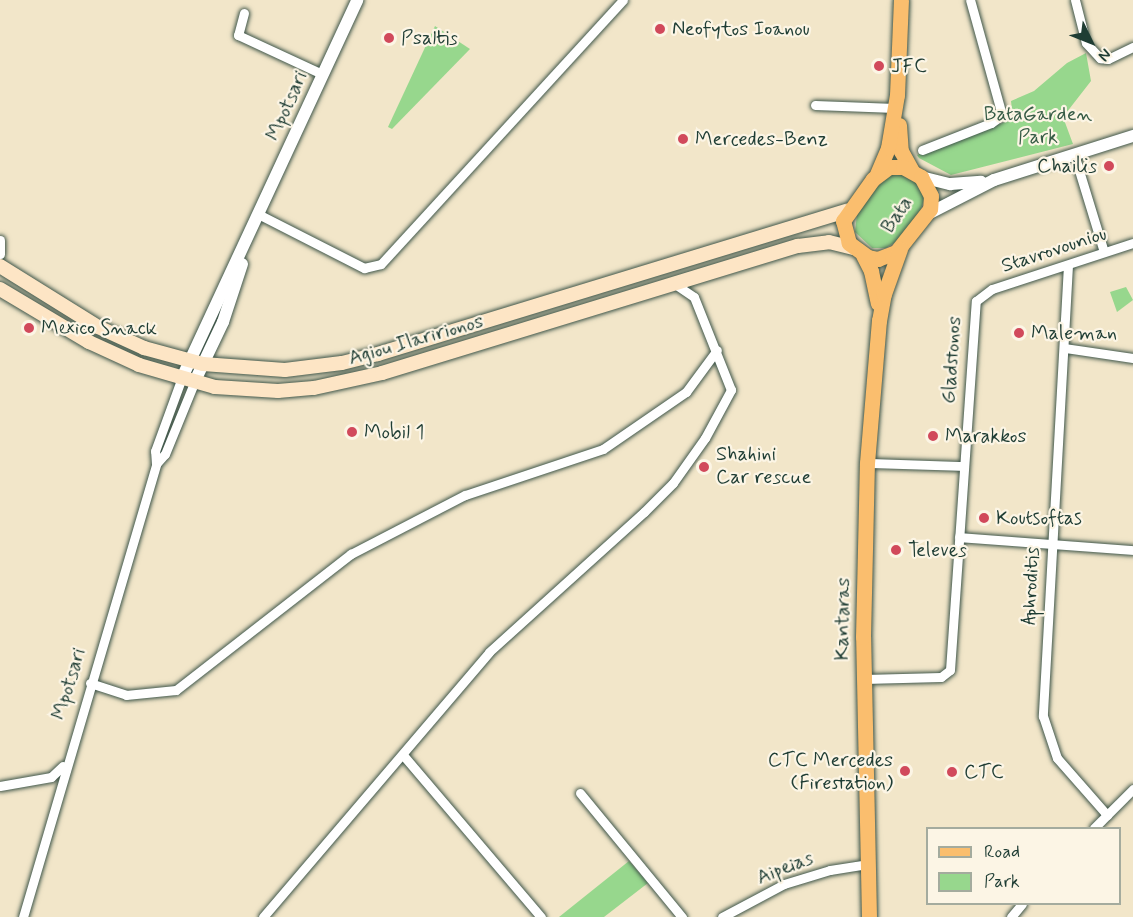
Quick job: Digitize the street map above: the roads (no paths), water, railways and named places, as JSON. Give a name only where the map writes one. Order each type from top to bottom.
[{"type":"main road","points":[[878,174],[888,148],[896,101],[901,0]]},
{"type":"main road","points":[[896,101],[901,151],[917,174]]},
{"type":"main road","name":"Bata","points":[[847,212],[878,174],[889,167],[917,174],[931,196],[927,214],[900,249],[878,259],[858,251]]},
{"type":"main road","points":[[847,212],[843,227],[858,251]]},
{"type":"main road","name":"Agiou Ilaririonos","points":[[0,266],[69,310],[125,340],[196,362],[285,370],[342,363],[847,212]]},
{"type":"main road","name":"Agiou Ilaririonos","points":[[0,289],[117,356],[188,381],[248,391],[324,386],[382,373],[704,272],[816,243],[858,251]]},
{"type":"main road","name":"Kantaras","points":[[869,917],[866,864],[864,679],[867,463],[879,321],[887,282],[900,249]]},
{"type":"main road","name":"Kantaras","points":[[858,251],[874,281],[879,321]]},
{"type":"street","name":"Mpotsari","points":[[23,917],[65,764],[156,464],[155,451],[196,362],[223,322],[254,229],[357,0]]},
{"type":"street","points":[[260,215],[364,268],[381,264],[623,0]]},
{"type":"street","points":[[922,150],[992,123],[1002,115],[970,0]]},
{"type":"street","points":[[1075,0],[1086,43],[1100,58],[1108,59],[1133,47]]},
{"type":"street","points":[[244,13],[238,35],[322,74]]},
{"type":"street","points":[[815,105],[896,101]]},
{"type":"street","points":[[927,214],[994,180],[1133,136]]},
{"type":"street","points":[[1074,154],[1104,252]]},
{"type":"street","points":[[917,174],[950,184],[994,180]]},
{"type":"street","points":[[0,240],[0,254]]},
{"type":"street","name":"Stavrovouniou","points":[[986,291],[1133,243]]},
{"type":"street","name":"Aphroditis","points":[[1068,265],[1043,706],[1046,733],[1066,772],[1107,815]]},
{"type":"street","points":[[694,297],[704,272]]},
{"type":"street","points":[[263,917],[489,652],[674,483],[722,410],[730,390],[717,350],[694,297],[673,283]]},
{"type":"street","name":"Gladstonos","points":[[864,679],[941,677],[948,673],[973,309],[986,291]]},
{"type":"street","points":[[1065,348],[1133,358]]},
{"type":"street","points":[[90,683],[126,695],[176,690],[351,554],[465,495],[603,449],[686,392],[717,350]]},
{"type":"street","name":"Mpotsari","points":[[156,464],[165,454],[188,381]]},
{"type":"street","points":[[867,463],[962,466]]},
{"type":"street","points":[[959,537],[1133,550]]},
{"type":"street","points":[[403,755],[541,917]]},
{"type":"street","points":[[0,786],[51,777],[65,764]]},
{"type":"street","points":[[1095,827],[1133,789]]},
{"type":"street","points":[[579,794],[682,917]]},
{"type":"street","name":"Aipeias","points":[[722,917],[784,884],[830,870],[866,864]]},
{"type":"street","points":[[1011,917],[1020,905]]},
{"type":"place","name":"Neofytos Ioanou","points":[[660,29]]},
{"type":"place","name":"Psaltis","points":[[389,38]]},
{"type":"place","name":"JFC","points":[[879,66]]},
{"type":"place","name":"Mercedes-Benz","points":[[683,139]]},
{"type":"place","name":"Chailis","points":[[1109,166]]},
{"type":"place","name":"Mexico Snack","points":[[29,328]]},
{"type":"place","name":"Maleman","points":[[1019,333]]},
{"type":"place","name":"Mobil 1","points":[[352,432]]},
{"type":"place","name":"Marakkos","points":[[933,436]]},
{"type":"place","name":"Shahini Car rescue","points":[[704,467]]},
{"type":"place","name":"Koutsoftas","points":[[984,518]]},
{"type":"place","name":"Televes","points":[[896,550]]},
{"type":"place","name":"CTC Mercedes (Firestation)","points":[[905,771]]},
{"type":"place","name":"CTC","points":[[952,772]]},
{"type":"park label","name":"BataGarden Park","points":[[1038,126]]}]
